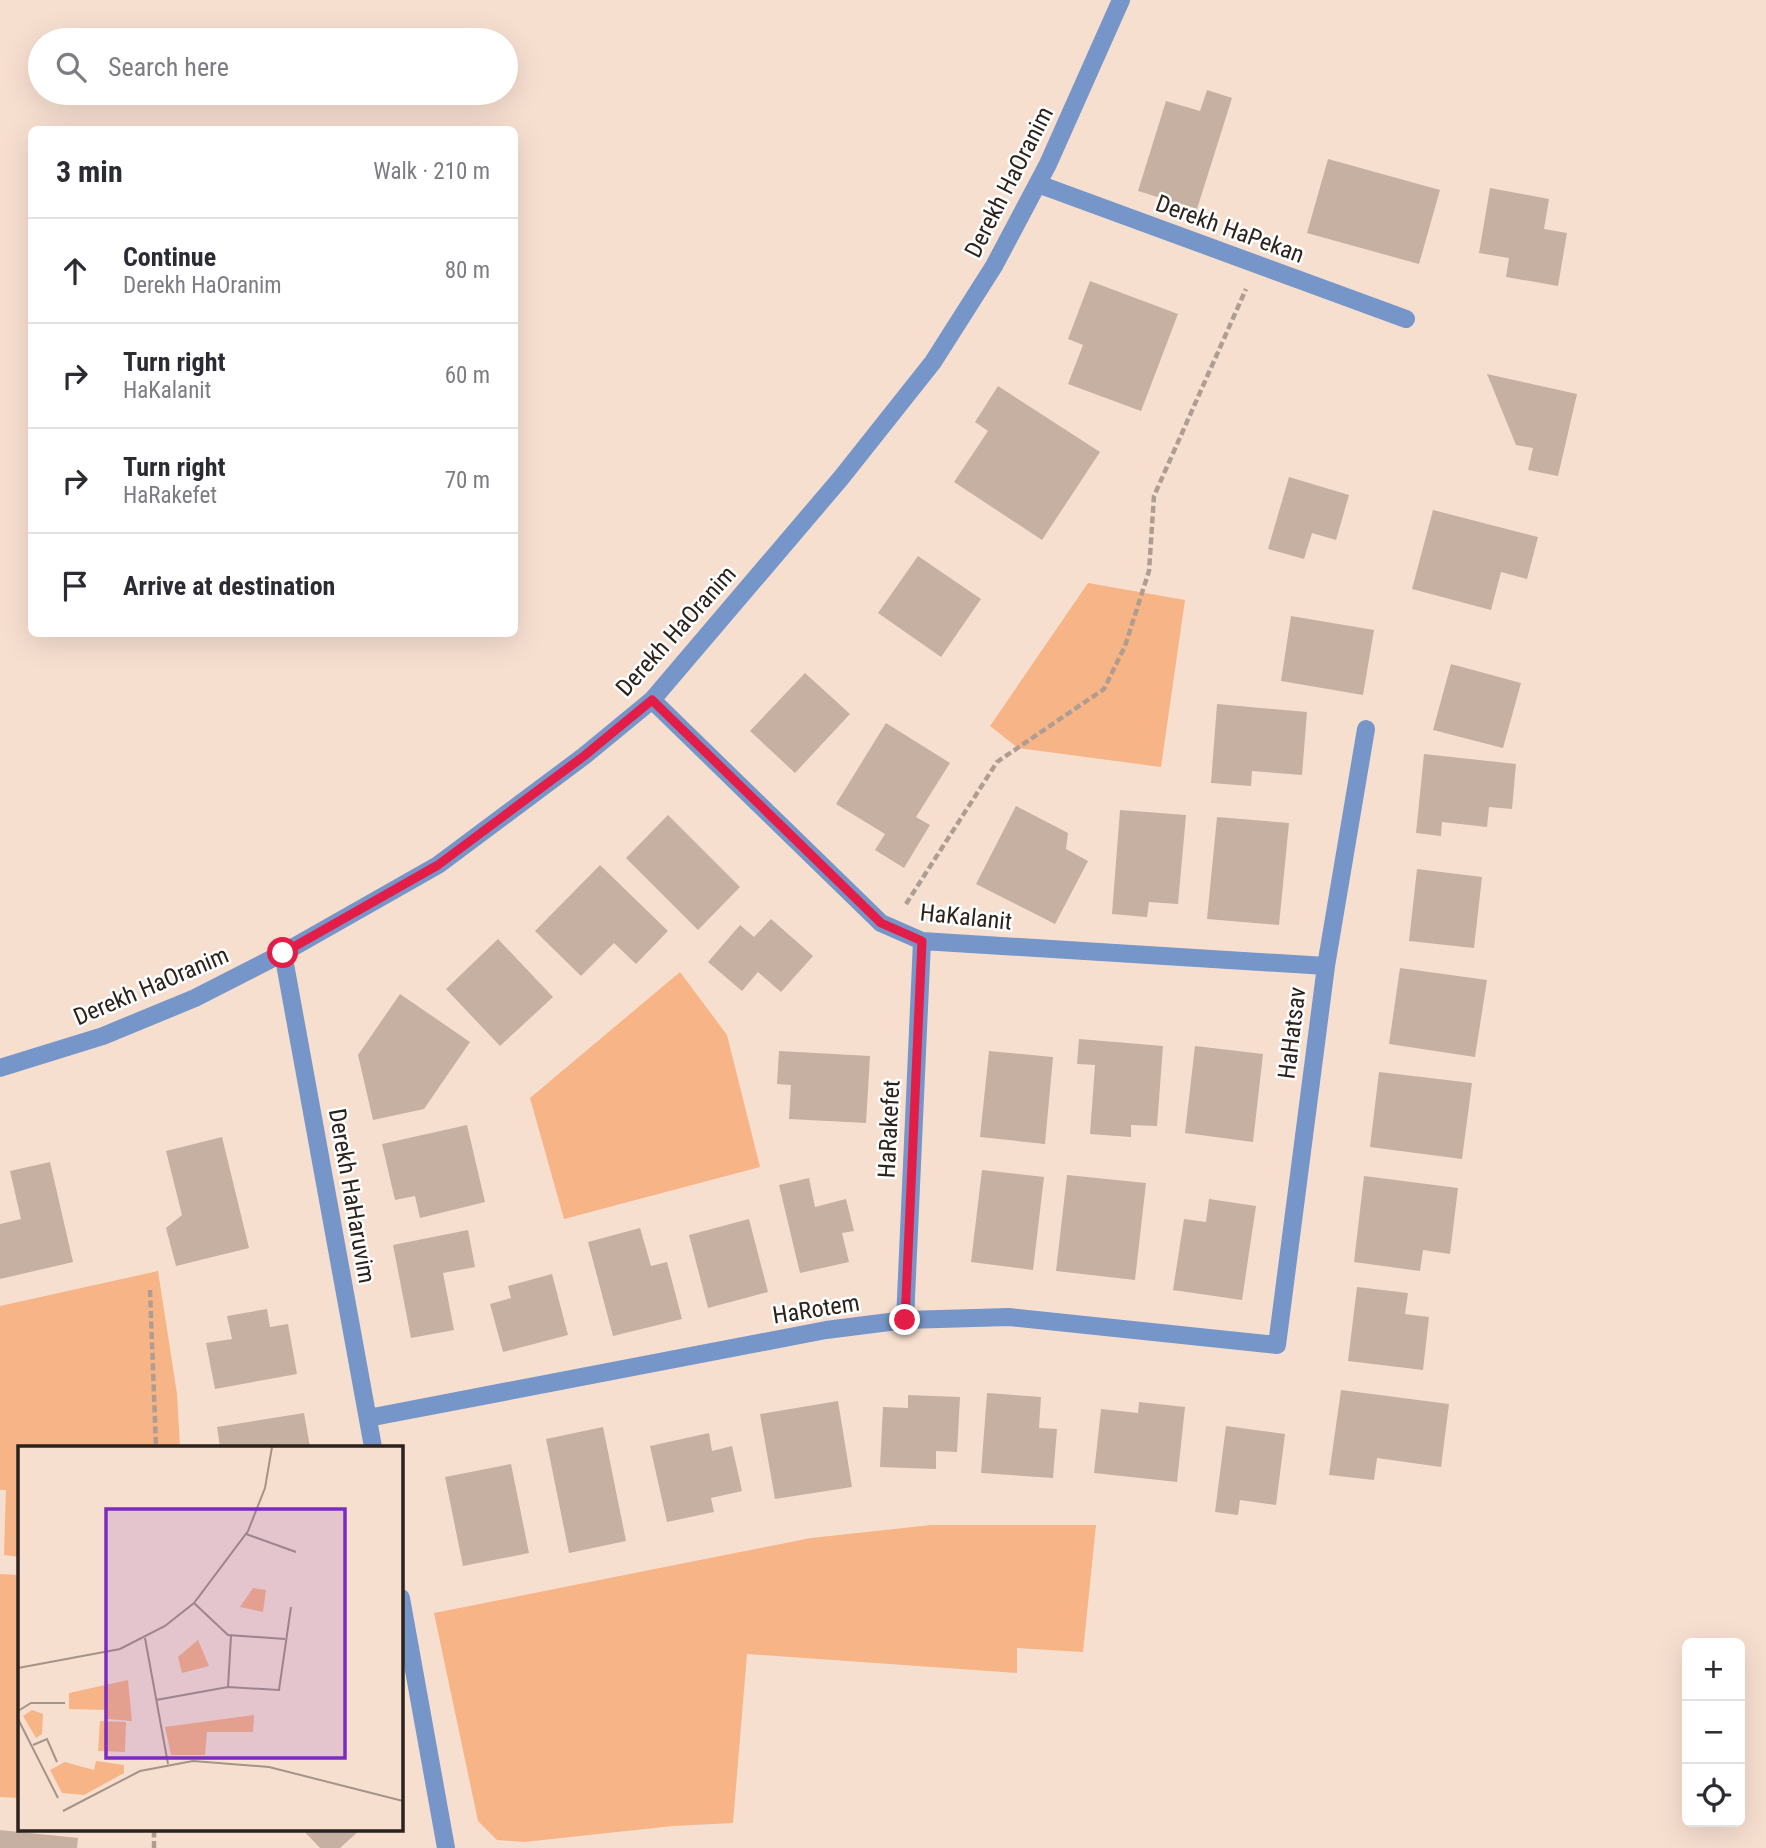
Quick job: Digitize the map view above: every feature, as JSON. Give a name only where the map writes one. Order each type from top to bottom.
[{"type":"street","name":"Derekh HaOranim","points":[[0,1068],[103,1036],[195,998],[283,953],[438,865],[584,756],[652,700],[806,519],[933,362],[994,265],[1038,184],[1094,66],[1121,0]]},
{"type":"street","name":"Derekh HaPekan","points":[[1038,184],[1406,319]]},
{"type":"street","name":"HaKalanit","points":[[652,700],[881,923],[922,941],[1326,966]]},
{"type":"street","name":"HaHatsav","points":[[1277,1345],[1326,966],[1366,729]]},
{"type":"street","name":"HaRakefet","points":[[905,1320],[922,941]]},
{"type":"street","name":"Derekh HaHaruvim","points":[[283,953],[373,1446]]},
{"type":"street","name":"HaRotem","points":[[368,1418],[825,1330],[905,1320],[1009,1317],[1277,1345]]},
{"type":"street","points":[[402,1604],[446,1848]]},
{"type":"path","points":[[891,928],[997,762],[1104,689],[1125,646],[1149,571],[1154,496],[1257,264]]},
{"type":"path","points":[[150,1290],[156,1446]]},
{"type":"path","points":[[154,1830],[154,1848]]},
{"type":"shaded area","points":[[1088,583],[1185,600],[1161,767],[1018,748],[990,726]]},
{"type":"shaded area","points":[[680,972],[727,1035],[760,1167],[564,1219],[530,1098]]},
{"type":"shaded area","points":[[158,1271],[177,1394],[180,1446],[18,1446],[18,1557],[4,1555],[6,1490],[0,1490],[0,1306]]},
{"type":"shaded area","points":[[931,1525],[1096,1525],[1083,1652],[1017,1648],[1017,1673],[747,1654],[733,1823],[673,1826],[524,1842],[497,1840],[478,1821],[434,1613],[811,1538]]},
{"type":"shaded area","points":[[0,1574],[18,1575],[18,1798],[0,1797]]},
{"type":"building","points":[[1207,90],[1232,98],[1197,209],[1138,191],[1166,101],[1200,111]]},
{"type":"building","points":[[1328,159],[1440,190],[1419,264],[1307,233]]},
{"type":"building","points":[[1490,188],[1549,199],[1544,229],[1567,233],[1558,286],[1506,277],[1509,258],[1479,253]]},
{"type":"building","points":[[1090,281],[1178,314],[1141,411],[1068,384],[1083,345],[1068,339]]},
{"type":"building","points":[[1487,374],[1577,394],[1558,476],[1528,470],[1533,448],[1516,445]]},
{"type":"building","points":[[998,386],[1100,452],[1042,540],[954,482],[988,431],[975,422]]},
{"type":"building","points":[[1289,477],[1349,495],[1336,540],[1312,533],[1304,559],[1268,549]]},
{"type":"building","points":[[1433,510],[1538,537],[1527,579],[1501,572],[1491,610],[1412,589]]},
{"type":"building","points":[[918,556],[981,599],[941,657],[878,613]]},
{"type":"building","points":[[1291,616],[1374,630],[1363,695],[1281,681]]},
{"type":"building","points":[[1451,664],[1521,683],[1503,748],[1433,730]]},
{"type":"building","points":[[805,673],[850,714],[795,773],[750,731]]},
{"type":"building","points":[[1217,704],[1307,712],[1302,775],[1252,771],[1251,786],[1211,783]]},
{"type":"building","points":[[886,723],[950,763],[916,817],[930,825],[904,868],[875,850],[885,834],[836,804]]},
{"type":"building","points":[[1424,754],[1516,764],[1512,809],[1489,807],[1487,827],[1442,822],[1441,836],[1416,833]]},
{"type":"building","points":[[1016,806],[1068,833],[1066,849],[1088,861],[1055,924],[976,884]]},
{"type":"building","points":[[1120,810],[1186,815],[1178,904],[1149,902],[1147,917],[1112,914]]},
{"type":"building","points":[[668,815],[740,887],[698,930],[626,858]]},
{"type":"building","points":[[1217,817],[1289,823],[1279,925],[1207,919]]},
{"type":"building","points":[[600,865],[668,931],[636,964],[614,943],[581,976],[535,931]]},
{"type":"building","points":[[1417,869],[1482,877],[1474,948],[1409,941]]},
{"type":"building","points":[[771,919],[813,956],[781,992],[758,972],[742,991],[708,962],[740,925],[754,937]]},
{"type":"building","points":[[498,939],[553,997],[500,1046],[446,989]]},
{"type":"building","points":[[1400,968],[1487,980],[1475,1057],[1389,1044]]},
{"type":"building","points":[[400,994],[470,1042],[424,1109],[373,1120],[358,1055]]},
{"type":"building","points":[[1079,1039],[1163,1046],[1157,1126],[1131,1125],[1131,1137],[1090,1134],[1095,1065],[1077,1064]]},
{"type":"building","points":[[1195,1046],[1263,1054],[1253,1142],[1185,1133]]},
{"type":"building","points":[[779,1051],[870,1056],[866,1123],[789,1119],[791,1085],[777,1084]]},
{"type":"building","points":[[989,1051],[1053,1057],[1045,1144],[980,1137]]},
{"type":"building","points":[[1379,1072],[1472,1083],[1462,1159],[1370,1147]]},
{"type":"building","points":[[467,1125],[485,1202],[420,1218],[415,1196],[395,1200],[382,1144]]},
{"type":"building","points":[[222,1137],[249,1248],[176,1266],[166,1228],[182,1215],[166,1151]]},
{"type":"building","points":[[50,1162],[73,1262],[0,1279],[0,1224],[21,1219],[10,1171]]},
{"type":"building","points":[[982,1170],[1044,1177],[1033,1270],[971,1262]]},
{"type":"building","points":[[1067,1175],[1146,1183],[1135,1280],[1056,1271]]},
{"type":"building","points":[[1364,1176],[1458,1188],[1450,1254],[1423,1250],[1420,1271],[1354,1262]]},
{"type":"building","points":[[809,1178],[815,1207],[846,1199],[854,1231],[842,1233],[849,1262],[800,1273],[779,1185]]},
{"type":"building","points":[[1209,1199],[1256,1206],[1242,1300],[1173,1290],[1184,1219],[1206,1222]]},
{"type":"building","points":[[749,1219],[768,1292],[708,1308],[689,1235]]},
{"type":"building","points":[[640,1228],[651,1266],[667,1262],[682,1319],[613,1336],[588,1242]]},
{"type":"building","points":[[468,1230],[475,1267],[443,1273],[454,1330],[411,1338],[393,1245]]},
{"type":"building","points":[[552,1274],[568,1335],[503,1352],[490,1304],[511,1298],[508,1286]]},
{"type":"building","points":[[1357,1287],[1408,1293],[1405,1314],[1429,1317],[1423,1370],[1348,1361]]},
{"type":"building","points":[[267,1309],[270,1327],[288,1324],[297,1374],[215,1389],[206,1343],[232,1339],[227,1316]]},
{"type":"building","points":[[1341,1390],[1449,1404],[1441,1467],[1377,1458],[1374,1480],[1329,1475]]},
{"type":"building","points":[[987,1393],[1041,1397],[1039,1428],[1057,1429],[1053,1478],[981,1473]]},
{"type":"building","points":[[908,1395],[960,1397],[957,1452],[936,1451],[936,1469],[880,1467],[883,1407],[908,1408]]},
{"type":"building","points":[[838,1401],[852,1487],[775,1499],[760,1414]]},
{"type":"building","points":[[1139,1402],[1185,1407],[1177,1482],[1094,1473],[1101,1409],[1138,1413]]},
{"type":"building","points":[[304,1413],[310,1446],[220,1446],[217,1427]]},
{"type":"building","points":[[1226,1426],[1285,1434],[1276,1505],[1240,1500],[1238,1515],[1215,1512]]},
{"type":"building","points":[[603,1427],[626,1541],[569,1553],[546,1439]]},
{"type":"building","points":[[709,1433],[712,1451],[732,1446],[742,1491],[711,1498],[714,1512],[667,1522],[650,1446]]},
{"type":"building","points":[[511,1464],[529,1553],[463,1566],[445,1477]]},
{"type":"building","points":[[0,1830],[78,1838],[77,1848],[0,1848]]},
{"type":"building","points":[[303,1830],[360,1830],[340,1848],[320,1848]]},
{"type":"route","points":[[283,953],[438,865],[584,756],[652,700],[881,923],[922,941],[905,1320]]}]
